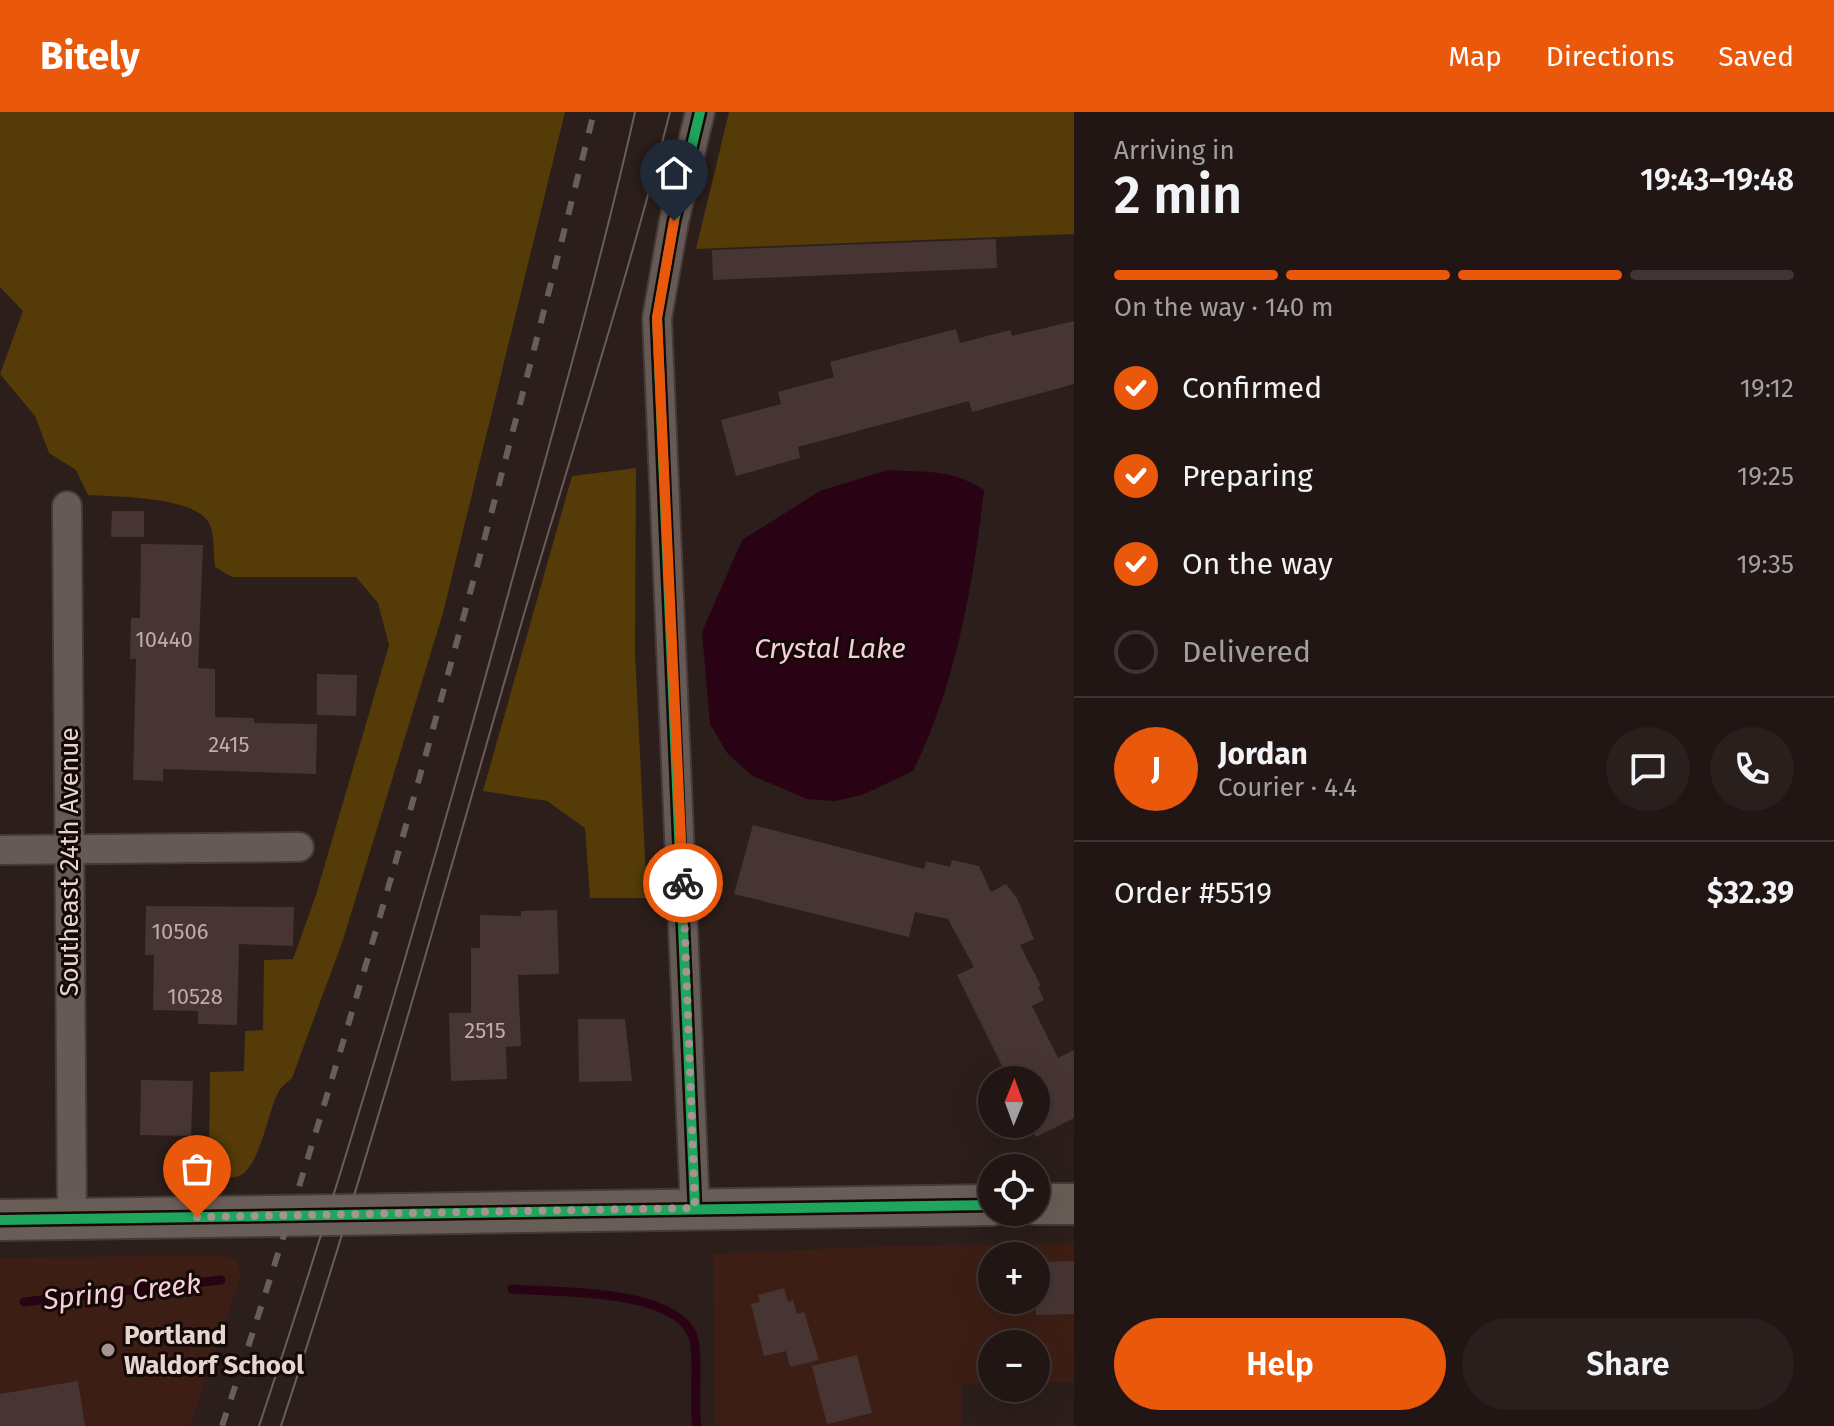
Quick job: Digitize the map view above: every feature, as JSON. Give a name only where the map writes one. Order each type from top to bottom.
[{"type":"main road","points":[[1050,1204],[1074,1204]]},
{"type":"main road","points":[[0,1220],[978,1205]]},
{"type":"street","points":[[695,1208],[657,318],[671,234],[700,112]]},
{"type":"street","name":"Southeast 24th Avenue","points":[[67,506],[72,1219]]},
{"type":"street","points":[[0,850],[299,847]]},
{"type":"shaded area","points":[[0,112],[565,112],[443,613],[343,940],[292,1078],[279,1091],[256,1154],[248,1168],[238,1176],[225,1176],[209,1166],[210,1072],[244,1071],[245,1031],[263,1030],[264,960],[293,959],[316,895],[389,645],[378,603],[356,577],[232,577],[215,567],[211,528],[201,514],[172,503],[88,495],[76,470],[49,453],[35,416],[0,374],[23,311],[0,287]]},
{"type":"shaded area","points":[[729,112],[1074,112],[1074,234],[696,249]]},
{"type":"shaded area","points":[[636,468],[635,652],[647,898],[590,898],[585,828],[547,801],[483,791],[572,476]]},
{"type":"shaded area","points":[[1050,1244],[1074,1244],[1074,1382],[1050,1383],[1050,1330],[978,1330],[978,1383],[961,1384],[961,1426],[715,1426],[713,1254],[978,1245],[978,1314],[1050,1314]]},
{"type":"shaded area","name":"Portland Waldorf School","points":[[223,1255],[237,1261],[241,1275],[190,1426],[0,1426],[0,1258]]},
{"type":"water","name":"Crystal Lake","points":[[888,470],[949,475],[984,490],[960,634],[941,704],[913,771],[862,795],[835,801],[807,799],[751,775],[728,754],[710,724],[702,632],[742,540],[820,491]]},
{"type":"building","points":[[996,239],[997,268],[713,280],[712,250]]},
{"type":"building","points":[[1074,321],[1074,384],[972,412],[969,401],[798,447],[800,458],[736,476],[721,420],[781,404],[778,392],[834,377],[830,362],[956,329],[960,343],[1010,330],[1012,336]]},
{"type":"building","points":[[112,511],[144,511],[144,537],[111,537]]},
{"type":"building","points":[[141,544],[203,545],[198,668],[215,669],[215,717],[254,718],[254,723],[317,724],[316,774],[163,769],[163,781],[133,780],[136,659],[130,659],[131,618],[140,618]]},
{"type":"building","points":[[317,674],[357,675],[356,716],[317,715]]},
{"type":"building","points":[[753,825],[924,869],[926,861],[950,867],[952,860],[979,866],[991,892],[1006,884],[1017,898],[1034,939],[1020,945],[1041,986],[1038,987],[1044,1000],[1032,1006],[1058,1058],[1074,1050],[1074,1118],[1050,1130],[1050,1066],[1002,1066],[957,975],[974,967],[948,919],[915,912],[909,937],[734,894]]},
{"type":"building","points":[[146,906],[294,907],[293,946],[239,944],[237,1025],[198,1024],[198,1011],[153,1010],[154,955],[145,955]]},
{"type":"building","points":[[557,910],[559,974],[518,975],[521,1046],[506,1047],[507,1079],[451,1081],[449,1013],[471,1013],[471,948],[480,948],[480,915],[521,916],[521,911]]},
{"type":"building","points":[[578,1019],[625,1019],[632,1081],[579,1082]]},
{"type":"building","points":[[141,1080],[193,1081],[191,1136],[140,1135]]},
{"type":"building","points":[[1074,1261],[1074,1314],[1036,1315],[1050,1314],[1050,1262]]},
{"type":"building","points":[[784,1288],[788,1302],[793,1300],[797,1314],[804,1312],[819,1360],[790,1367],[786,1351],[764,1356],[751,1304],[760,1302],[758,1295]]},
{"type":"building","points":[[857,1355],[872,1413],[827,1424],[812,1366]]},
{"type":"building","points":[[78,1381],[85,1426],[0,1426],[0,1394]]},
{"type":"waterway","name":"Spring Creek","points":[[24,1302],[221,1280]]},
{"type":"waterway","name":"Spring Creek","points":[[512,1289],[611,1296],[661,1308],[680,1319],[692,1334],[694,1342],[697,1426]]},
{"type":"tram line","points":[[259,1426],[359,1112],[452,795],[576,349],[635,112]]},
{"type":"tram line","points":[[281,1426],[404,1028],[670,112]]},
{"type":"railway","points":[[222,1426],[325,1101],[421,773],[510,443],[594,112]]},
{"type":"cycle path","points":[[695,1208],[657,318],[674,221],[700,112]]},
{"type":"cycle path","points":[[0,1220],[978,1205]]},
{"type":"way so far","points":[[197,1217],[695,1208],[683,883]]},
{"type":"place","name":"Portland Waldorf School","points":[[108,1350]]},
{"type":"route","points":[[674,221],[657,318],[683,883]]}]
